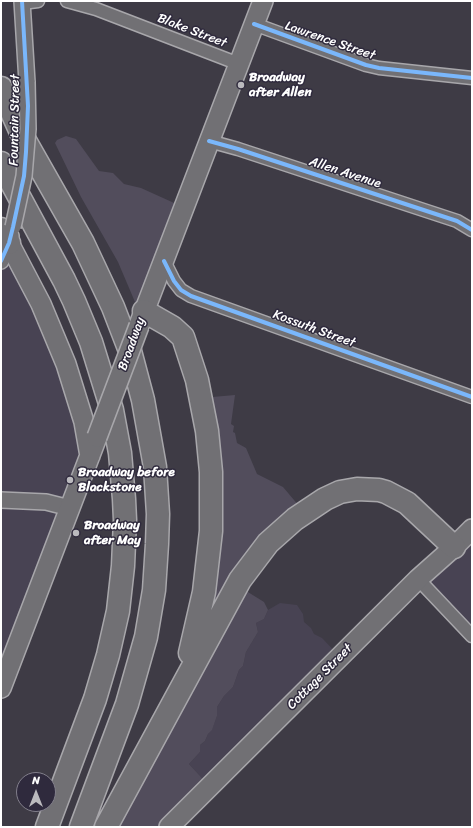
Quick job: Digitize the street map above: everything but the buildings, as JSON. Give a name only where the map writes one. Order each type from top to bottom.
[{"type":"highway","points":[[1,88],[24,139],[88,254],[113,307],[130,351],[144,400],[155,467],[158,514],[157,544],[154,590],[146,637],[127,704],[81,827]]},
{"type":"highway","points":[[1,164],[64,280],[91,342],[106,386],[113,417],[120,453],[124,499],[125,520],[123,566],[118,611],[112,641],[95,699],[47,827]]},
{"type":"highway","points":[[141,319],[172,327],[183,337],[197,380],[207,431],[211,472],[211,531],[204,592],[193,644],[178,692]]},
{"type":"highway","points":[[106,827],[232,593],[268,543],[285,527],[325,499],[340,492],[357,489],[372,489],[386,492],[402,499],[413,507],[454,547]]},
{"type":"main road","name":"Broadway","points":[[1,687],[263,1]]},
{"type":"main road","points":[[6,240],[41,304],[61,350],[84,422],[90,456]]},
{"type":"main road","name":"Cottage Street","points":[[169,827],[418,579],[454,547],[472,528]]},
{"type":"street","points":[[22,2],[38,1]]},
{"type":"street","name":"Blake Street","points":[[67,1],[96,9],[239,64]]},
{"type":"street","name":"Fountain Street","points":[[6,240],[22,183],[28,129],[27,82],[22,2]]},
{"type":"street","name":"Lawrence Street","points":[[254,24],[378,68],[472,78]]},
{"type":"street","name":"Allen Avenue","points":[[210,141],[457,221],[472,230]]},
{"type":"street","name":"Kossuth Street","points":[[164,261],[174,281],[181,290],[191,296],[472,397]]},
{"type":"street","points":[[1,500],[46,502],[69,509]]},
{"type":"street","points":[[418,579],[472,636]]},
{"type":"shaded area","points":[[66,136],[76,139],[99,171],[113,173],[124,184],[141,188],[183,207],[140,319],[135,302],[118,262],[81,197],[55,143],[57,140]]},
{"type":"shaded area","points":[[1,229],[93,448],[1,697]]},
{"type":"shaded area","points":[[235,395],[231,424],[234,426],[233,432],[235,433],[237,443],[246,448],[257,474],[283,487],[305,513],[243,589],[264,602],[268,610],[264,619],[256,623],[258,632],[246,652],[243,666],[239,670],[233,687],[224,696],[217,707],[217,716],[212,730],[208,734],[205,741],[200,745],[200,752],[189,764],[213,790],[177,827],[116,827],[207,628],[201,398]]},
{"type":"shaded area","points":[[472,535],[472,638],[423,584]]},
{"type":"shaded area","points":[[280,603],[297,605],[303,614],[304,622],[311,628],[314,634],[322,638],[344,661],[213,790],[189,764],[200,752],[200,745],[205,741],[217,716],[217,707],[224,696],[233,687],[239,670],[243,666],[246,652],[258,632],[256,623],[264,619],[268,610]]},
{"type":"cycle path","points":[[1,261],[9,243],[13,227],[24,176],[26,152],[28,106],[22,1]]},
{"type":"cycle path","points":[[254,24],[366,65],[379,68],[472,78]]},
{"type":"cycle path","points":[[209,141],[238,149],[457,221],[472,230]]},
{"type":"cycle path","points":[[164,261],[174,281],[181,290],[191,296],[472,397]]},
{"type":"place","name":"Broadway after Allen","points":[[241,85]]},
{"type":"place","name":"Broadway before Blackstone","points":[[70,480]]},
{"type":"place","name":"Broadway after May","points":[[76,533]]}]
